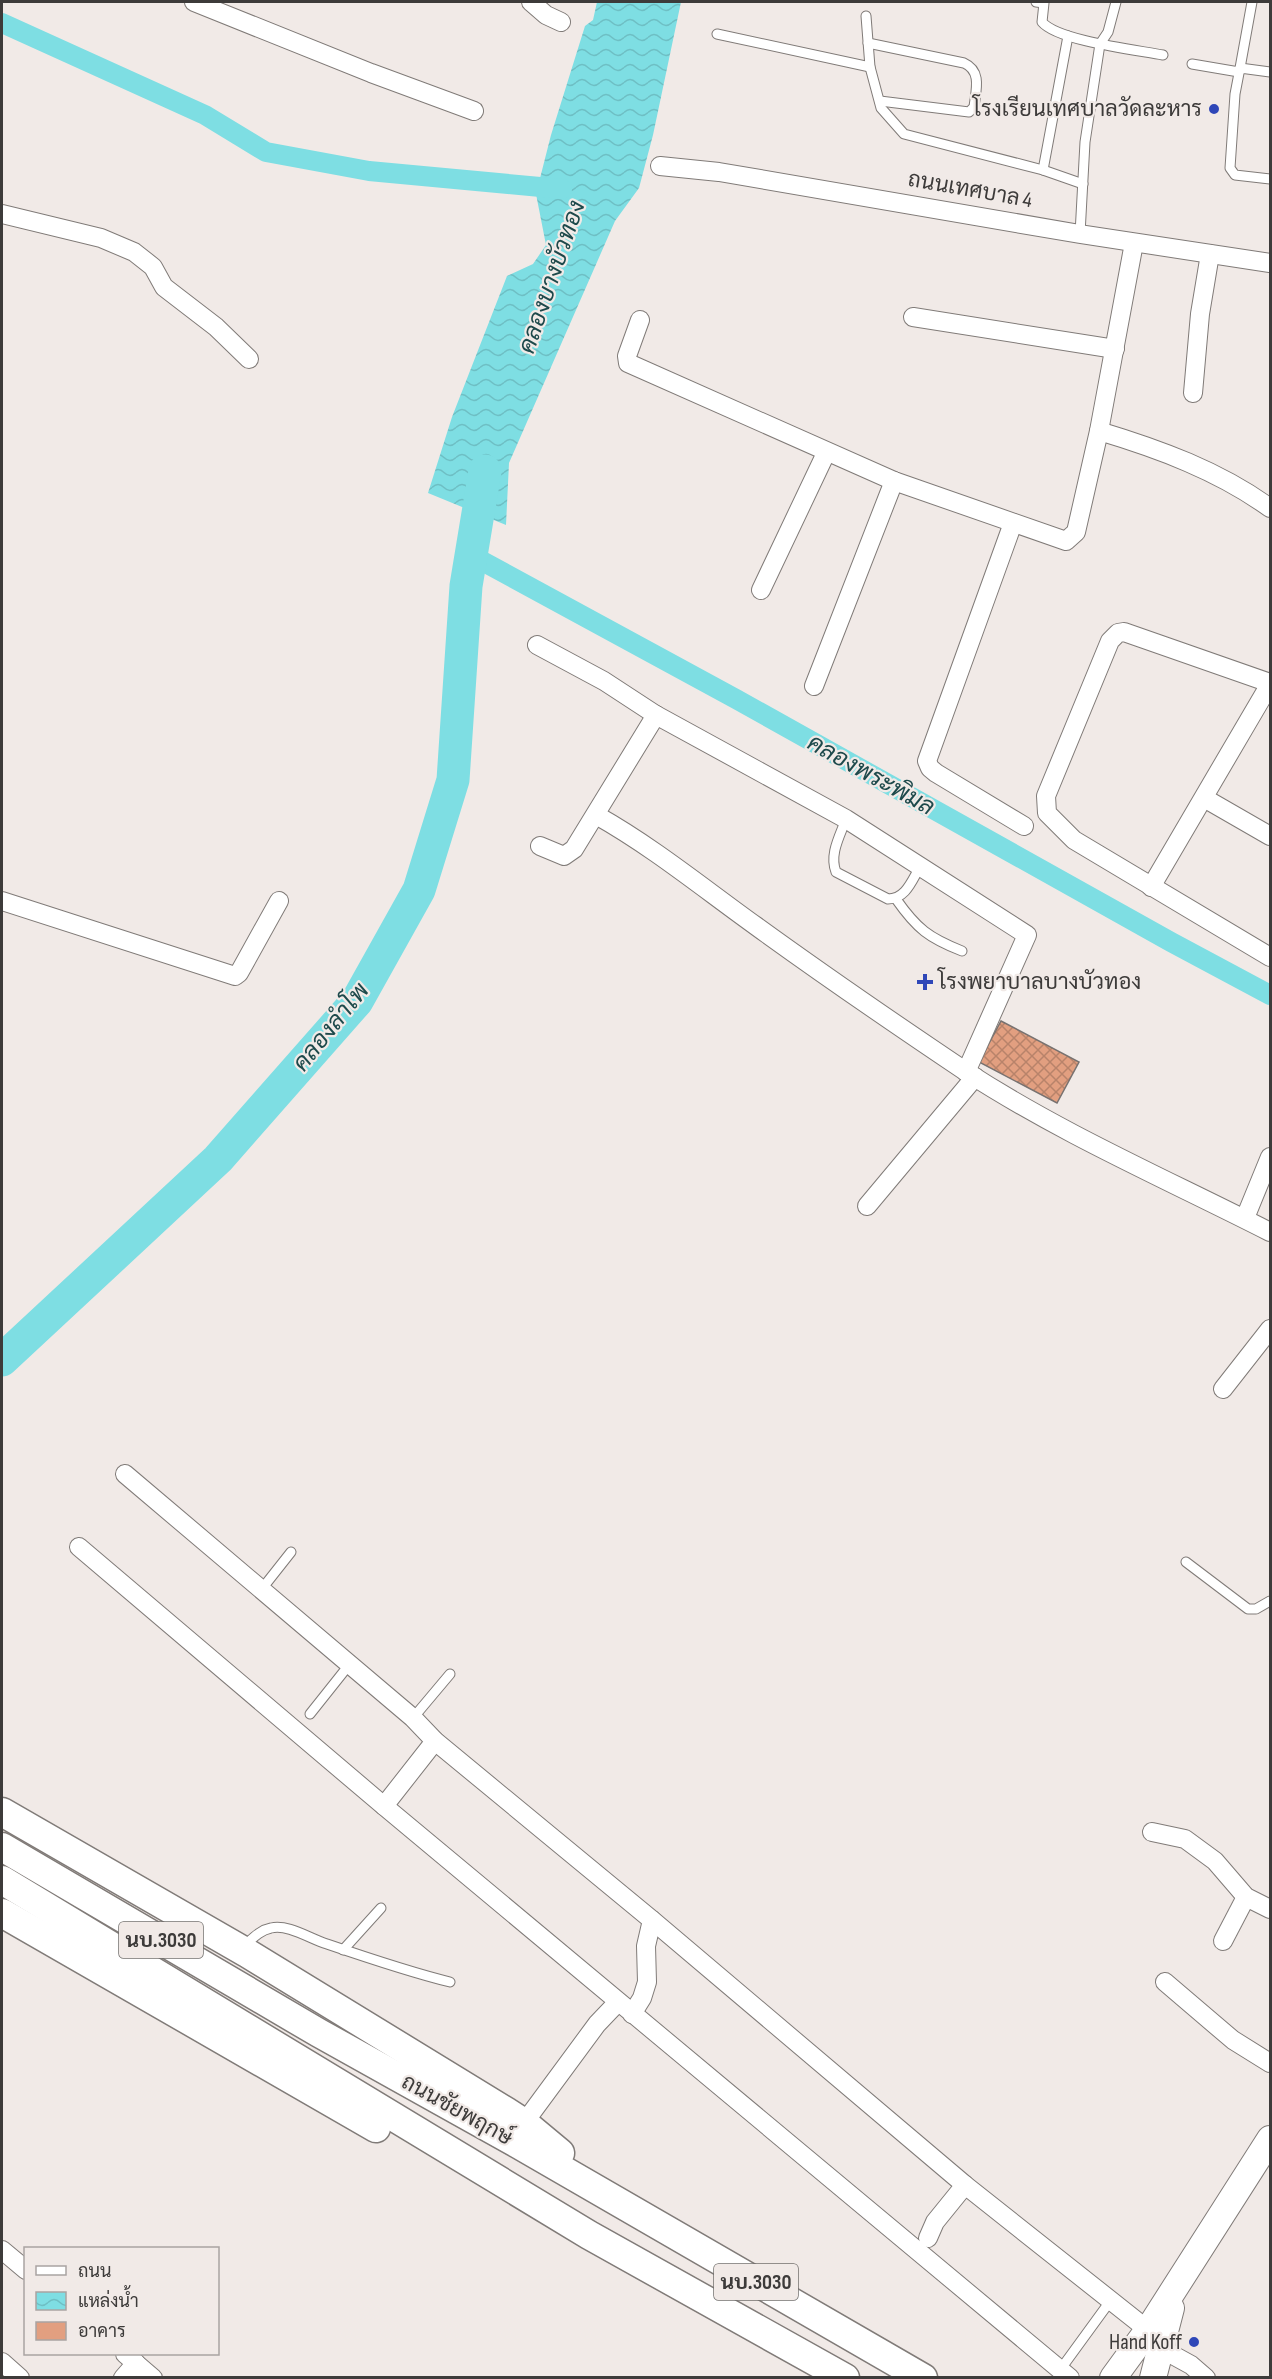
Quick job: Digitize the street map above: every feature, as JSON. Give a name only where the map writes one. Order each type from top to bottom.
[{"type":"main road","points":[[2,1812],[241,1950],[524,2123],[562,2155],[598,2192]]},
{"type":"main road","name":"ถนนชัยพฤกษ์","points":[[2,1847],[319,2033],[518,2144],[919,2375]]},
{"type":"main road","name":"ถนนชัยพฤกษ์","points":[[2,1880],[589,2235],[845,2378]]},
{"type":"main road","points":[[2,1913],[500,2200],[537,2218],[589,2235]]},
{"type":"main road","points":[[1153,2378],[1154,2339],[1178,2281],[1270,2139]]},
{"type":"main road","points":[[1113,2378],[1154,2339]]},
{"type":"street","points":[[194,2],[474,111]]},
{"type":"street","points":[[531,2],[546,15],[561,22]]},
{"type":"street","name":"ถนนเทศบาล 4","points":[[660,166],[731,174],[1134,243],[1270,263]]},
{"type":"street","points":[[2,214],[101,238],[134,252],[153,267],[164,287],[216,327],[249,359]]},
{"type":"street","points":[[640,320],[627,356],[628,363],[826,453],[894,481],[1063,541],[1074,536],[1100,431],[1134,243]]},
{"type":"street","points":[[1192,393],[1200,314],[1210,254]]},
{"type":"street","points":[[913,317],[1115,349]]},
{"type":"street","points":[[1100,431],[1140,443],[1222,477],[1248,491],[1270,508]]},
{"type":"street","points":[[761,590],[826,453]]},
{"type":"street","points":[[814,686],[894,481]]},
{"type":"street","points":[[1013,523],[927,761],[936,773],[1024,826]]},
{"type":"street","points":[[1151,887],[1270,683],[1124,632],[1118,633],[1110,641],[1046,796],[1047,813],[1074,840],[1151,887],[1270,957]]},
{"type":"street","points":[[537,645],[604,681],[656,715],[846,819],[1027,935],[971,1074],[867,1206]]},
{"type":"street","points":[[540,846],[564,856],[580,842],[656,715]]},
{"type":"street","points":[[1204,798],[1270,836]]},
{"type":"street","points":[[596,815],[620,828],[757,927],[971,1074],[1061,1128],[1270,1232]]},
{"type":"street","points":[[2,901],[235,976],[239,973],[279,901]]},
{"type":"street","points":[[1245,1218],[1270,1157]]},
{"type":"street","points":[[1223,1389],[1270,1329]]},
{"type":"street","points":[[125,1474],[413,1718],[435,1741],[652,1920],[965,2185],[1111,2300],[1189,2371],[1206,2378]]},
{"type":"street","points":[[79,1547],[384,1806],[1065,2374]]},
{"type":"street","points":[[384,1806],[435,1741]]},
{"type":"street","points":[[1152,1832],[1185,1839],[1215,1861],[1246,1897],[1270,1909]]},
{"type":"street","points":[[1223,1941],[1246,1897]]},
{"type":"street","points":[[524,2123],[597,2024],[642,1998],[647,1982],[646,1946],[652,1920]]},
{"type":"street","points":[[1165,1982],[1233,2040],[1270,2063]]},
{"type":"street","points":[[928,2238],[935,2222],[965,2185]]},
{"type":"street","points":[[2,2250],[24,2268]]},
{"type":"street","points":[[123,2378],[130,2358],[153,2378]]},
{"type":"street","points":[[2,2362],[20,2378]]},
{"type":"lane","points":[[1042,2],[1042,22],[1052,30],[1100,44],[1163,55]]},
{"type":"lane","points":[[1080,234],[1085,142],[1100,44],[1108,32],[1116,2]]},
{"type":"lane","points":[[1252,2],[1239,70],[1230,168],[1235,175],[1270,179]]},
{"type":"lane","points":[[866,16],[870,68],[881,108],[890,121],[904,134],[1043,170],[1083,184]]},
{"type":"lane","points":[[717,34],[870,68]]},
{"type":"lane","points":[[1043,170],[1068,36]]},
{"type":"lane","points":[[868,43],[964,63],[971,66],[976,73],[974,107],[969,112],[880,101]]},
{"type":"lane","points":[[1192,64],[1270,72]]},
{"type":"lane","points":[[846,819],[834,852],[833,866],[836,872],[888,899],[896,899],[904,893],[920,867]]},
{"type":"lane","points":[[896,899],[912,922],[939,942],[962,951]]},
{"type":"lane","points":[[261,1590],[291,1552]]},
{"type":"lane","points":[[1186,1562],[1248,1609],[1256,1609],[1270,1600]]},
{"type":"lane","points":[[310,1714],[350,1665]]},
{"type":"lane","points":[[413,1718],[450,1674]]},
{"type":"lane","points":[[343,1950],[381,1908]]},
{"type":"lane","points":[[241,1950],[257,1934],[271,1928],[292,1930],[343,1950],[450,1982]]},
{"type":"lane","points":[[1065,2374],[1111,2300]]},
{"type":"water","name":"คลองบางบัวทอง","points":[[597,2],[681,2],[653,135],[639,188],[615,221],[509,463],[506,525],[428,493],[452,417],[507,276],[533,264],[546,245],[536,194],[551,135],[585,26],[593,20]]},
{"type":"building","points":[[1001,1021],[1079,1062],[1057,1103],[979,1062]]},
{"type":"waterway","name":"คลองบางบัวทอง","points":[[2,23],[205,115],[266,152],[369,171],[562,189]]},
{"type":"waterway","name":"คลองลำโพ","points":[[2,1360],[218,1159],[357,1001],[419,890],[453,780],[466,586],[485,471]]},
{"type":"waterway","name":"คลองพระพิมล","points":[[471,555],[1270,995]]},
{"type":"place","name":"โรงเรียนเทศบาลวัดละหาร","points":[[1214,109]]},
{"type":"place","name":"โรงพยาบาลบางบัวทอง","points":[[925,982]]},
{"type":"place","name":"Hand Koff","points":[[1194,2342]]}]
